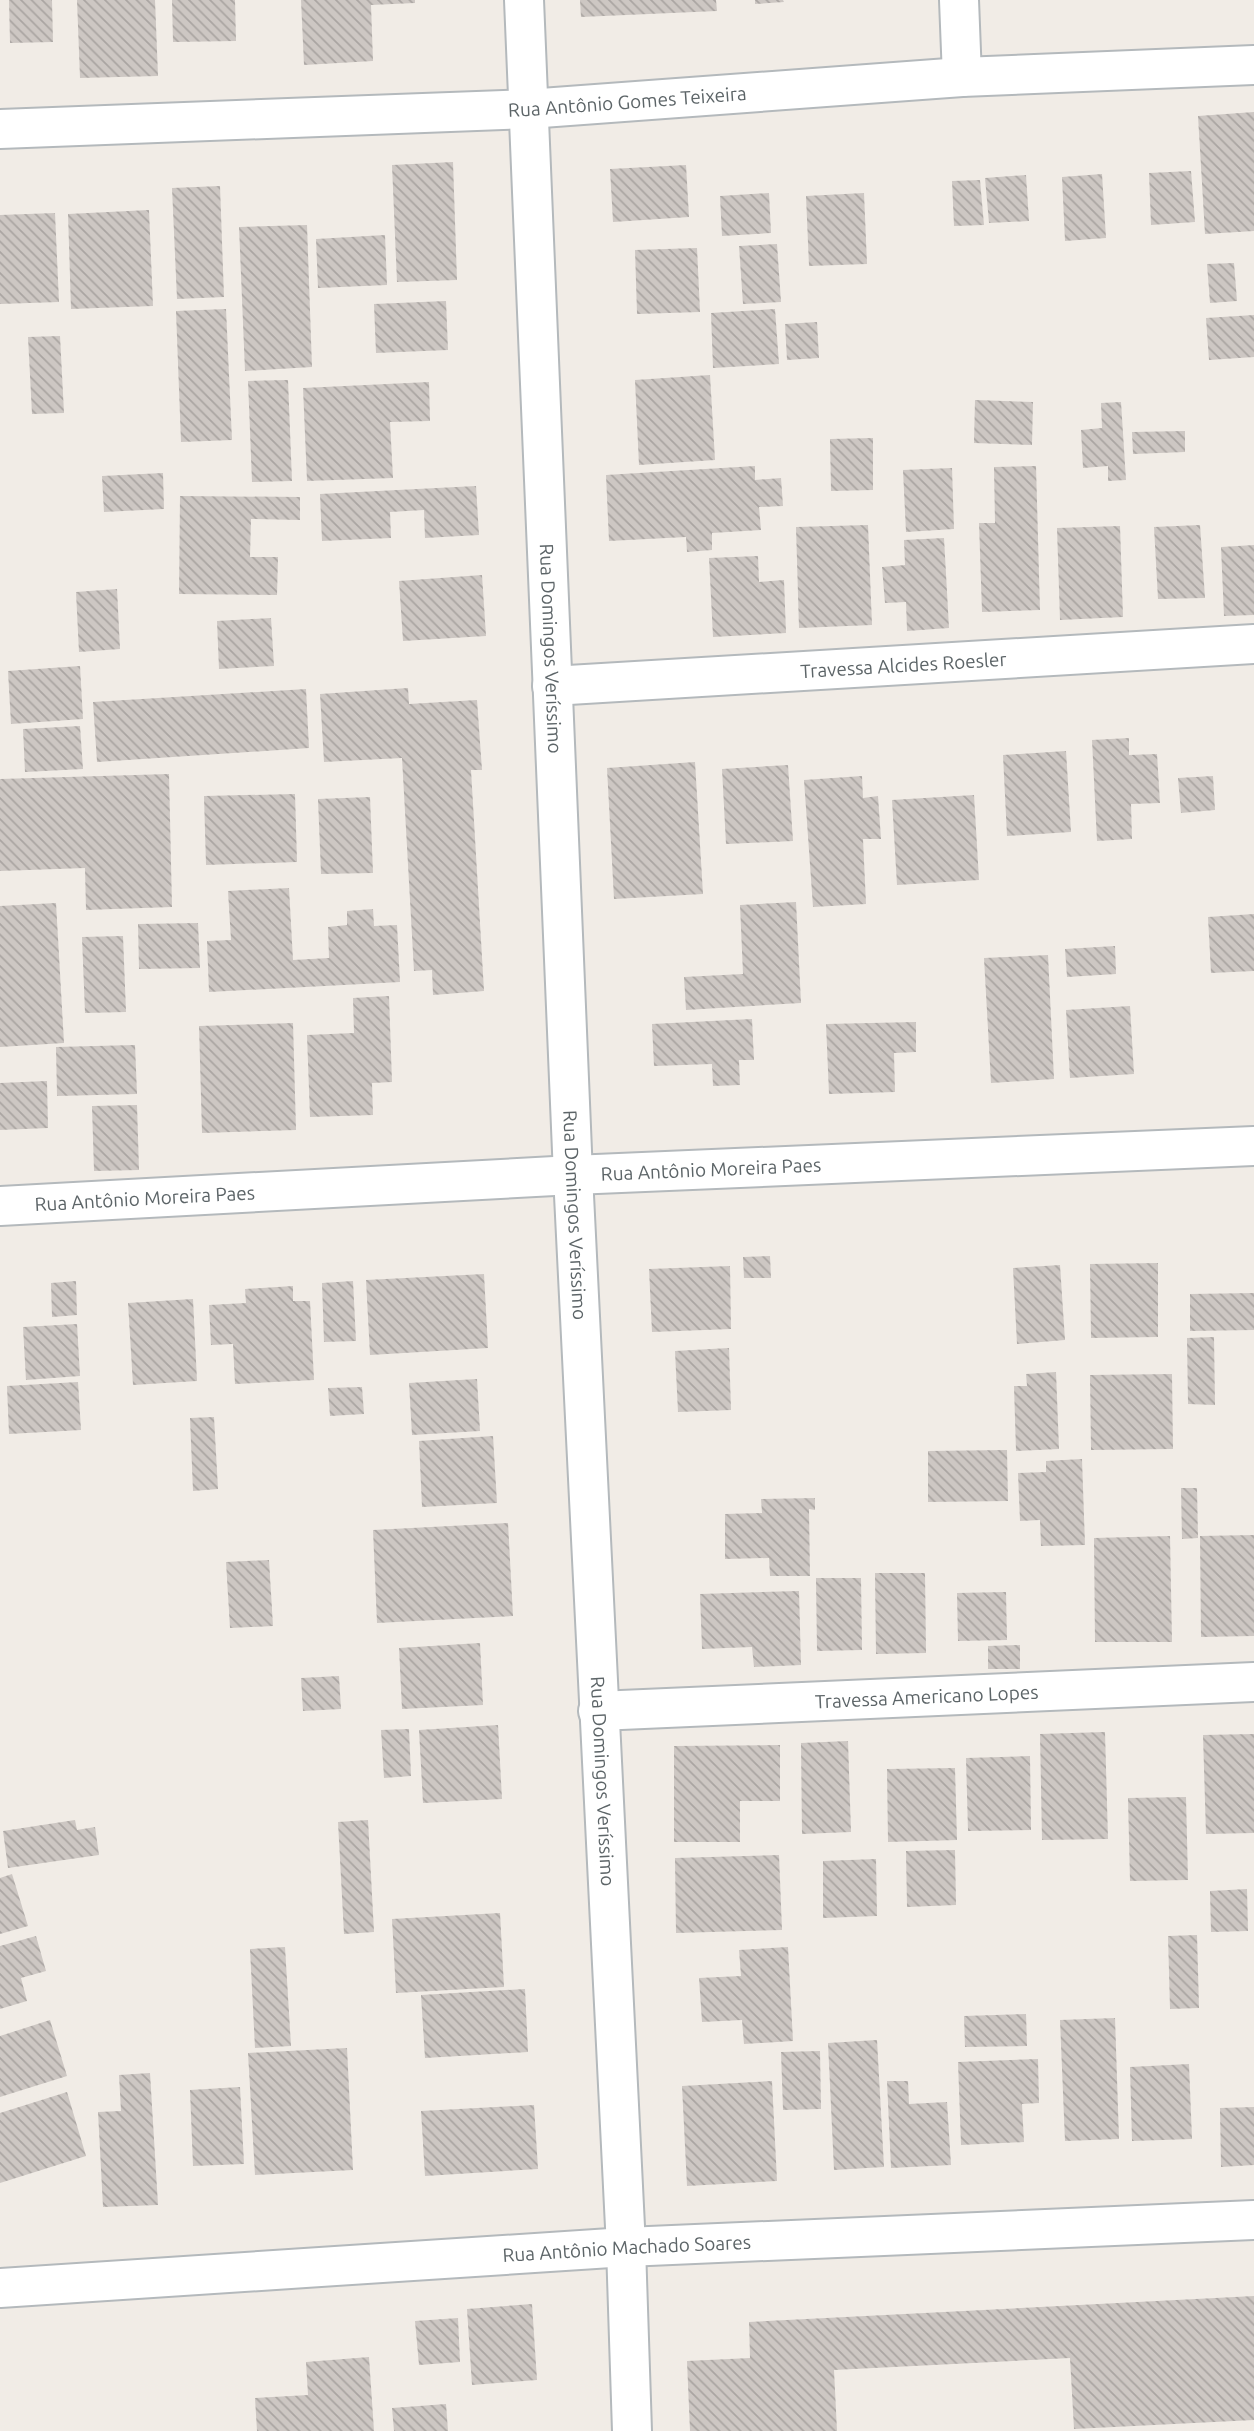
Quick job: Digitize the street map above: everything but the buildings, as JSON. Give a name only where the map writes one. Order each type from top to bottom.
[{"type":"street","name":"Rua Domingos Veríssimo","points":[[524,0],[573,1175],[626,2247],[632,2431]]},
{"type":"street","points":[[959,0],[962,77]]},
{"type":"street","name":"Rua Antônio Gomes Teixeira","points":[[0,130],[528,109],[962,77],[1254,65]]},
{"type":"street","name":"Travessa Alcides Roesler","points":[[552,686],[1254,643]]},
{"type":"street","name":"Rua Antônio Moreira Paes","points":[[0,1206],[573,1175],[1254,1146]]},
{"type":"street","name":"Travessa Americano Lopes","points":[[598,1710],[1254,1682]]},
{"type":"street","name":"Rua Antônio Machado Soares","points":[[0,2288],[626,2247],[1254,2220]]}]
